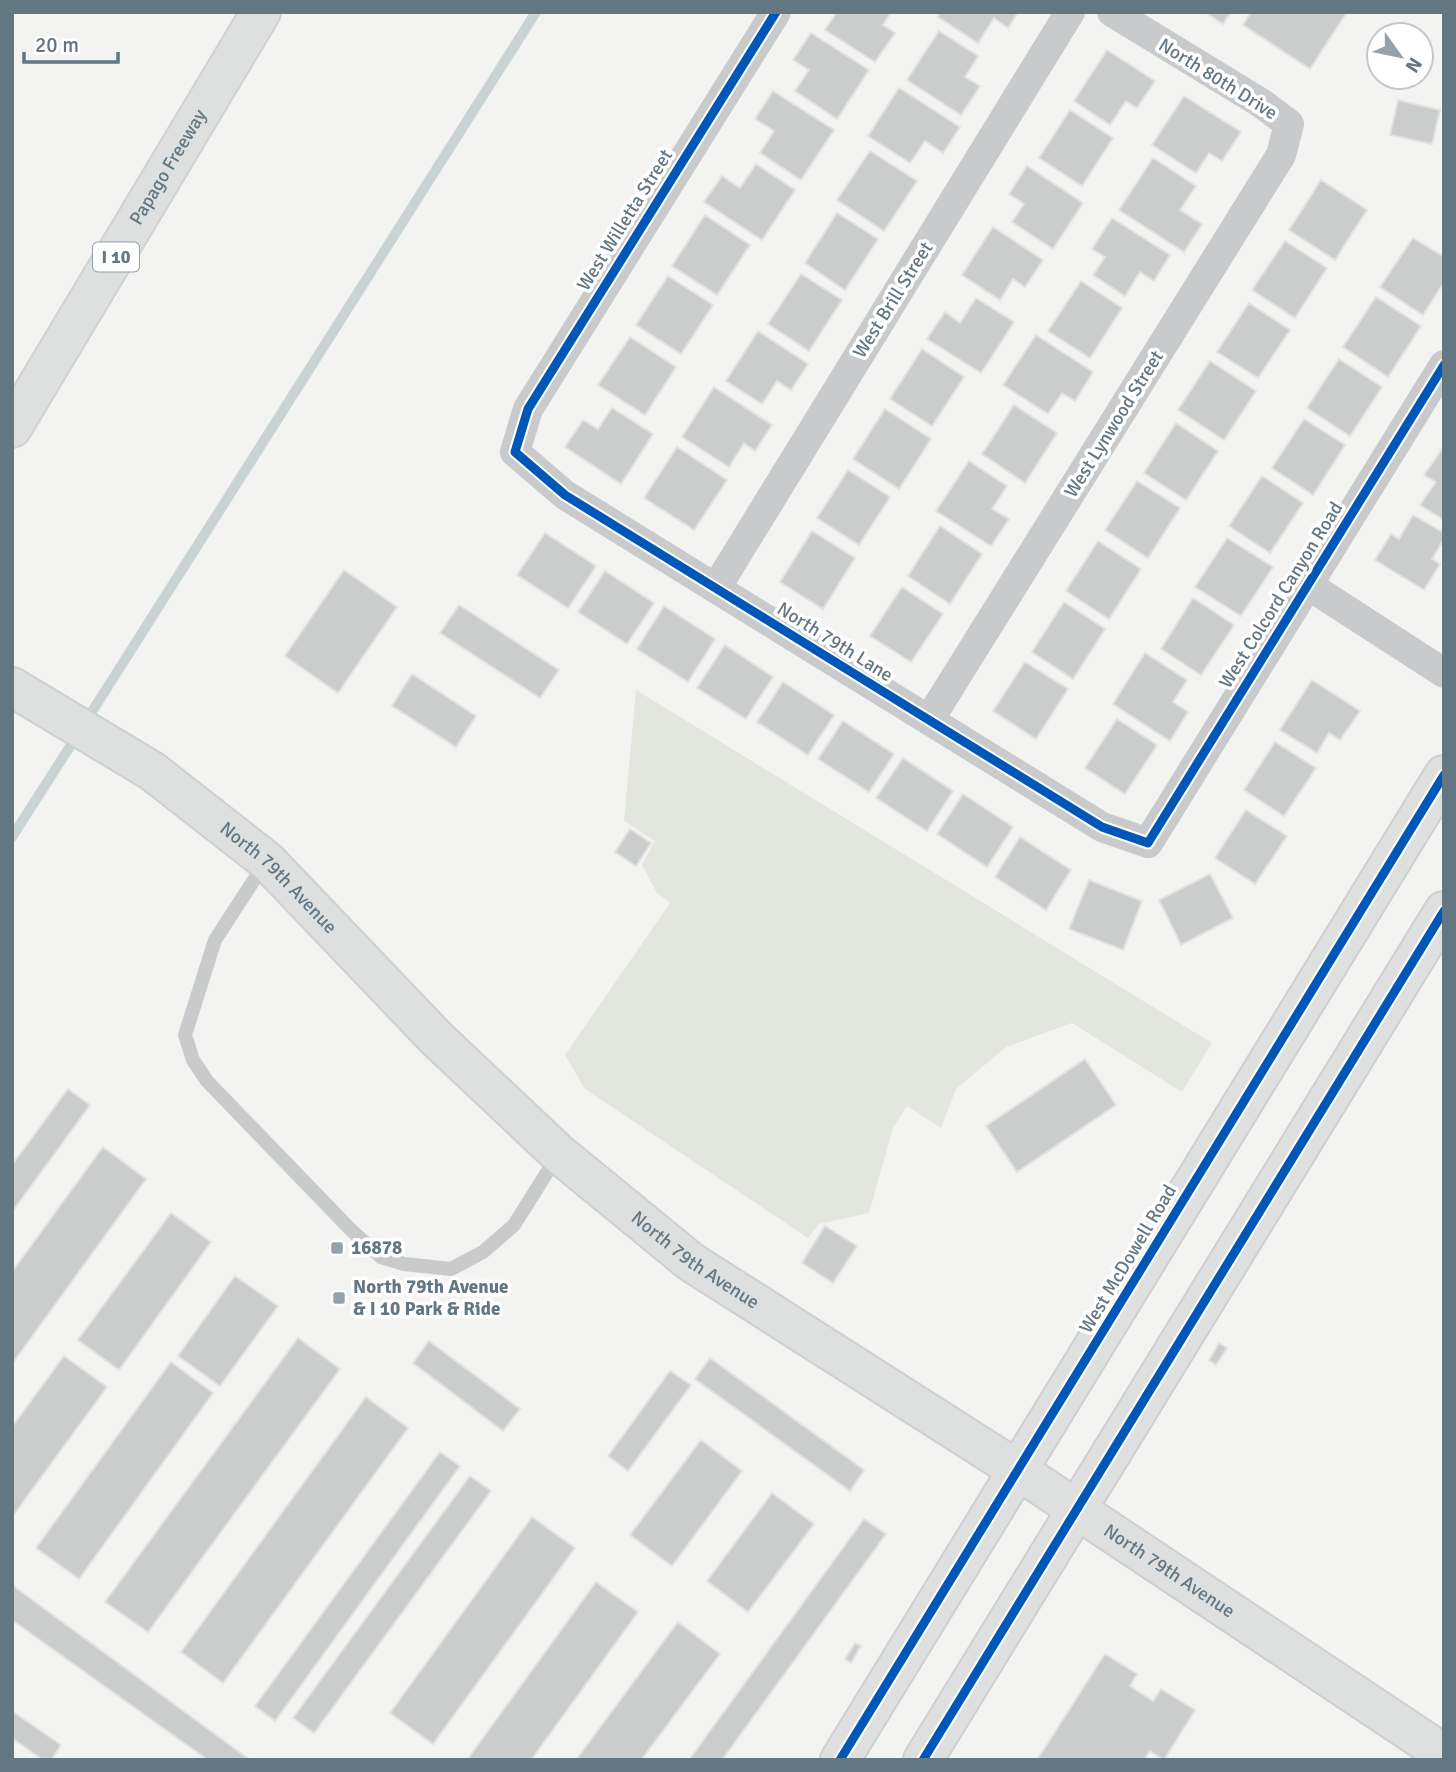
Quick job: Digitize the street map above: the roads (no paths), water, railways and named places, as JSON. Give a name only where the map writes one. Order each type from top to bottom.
[{"type":"main road","name":"Papago Freeway","points":[[12,428],[220,86],[261,12]]},
{"type":"main road","points":[[220,86],[282,12]]},
{"type":"main road","name":"North 79th Avenue","points":[[12,687],[152,771],[267,860],[436,1038],[558,1153],[691,1262],[1019,1471],[1444,1754]]},
{"type":"main road","name":"West McDowell Road","points":[[840,1760],[1444,775]]},
{"type":"main road","points":[[923,1760],[1444,911]]},
{"type":"street","name":"West Willetta Street","points":[[516,452],[528,409],[776,12]]},
{"type":"street","name":"West Brill Street","points":[[716,588],[1070,12]]},
{"type":"street","name":"North 80th Drive","points":[[1112,12],[1261,103],[1289,124]]},
{"type":"street","name":"West Lynwood Street","points":[[929,720],[1282,155],[1289,124]]},
{"type":"street","name":"West Colcord Canyon Road","points":[[1148,843],[1444,365]]},
{"type":"street","name":"North 79th Lane","points":[[516,452],[565,495],[1102,827],[1148,843]]},
{"type":"street","points":[[1308,585],[1444,673]]},
{"type":"lane","points":[[267,860],[215,940],[185,1035],[192,1060],[208,1081],[351,1230],[381,1257],[404,1264],[451,1269],[483,1252],[514,1225],[558,1153]]},
{"type":"waterway","points":[[86,721],[536,12]]},
{"type":"waterway","points":[[12,837],[78,734]]},
{"type":"place","name":"16878","points":[[337,1248]]},
{"type":"place","name":"North 79th Avenue & I 10 Park & Ride","points":[[339,1298]]}]
